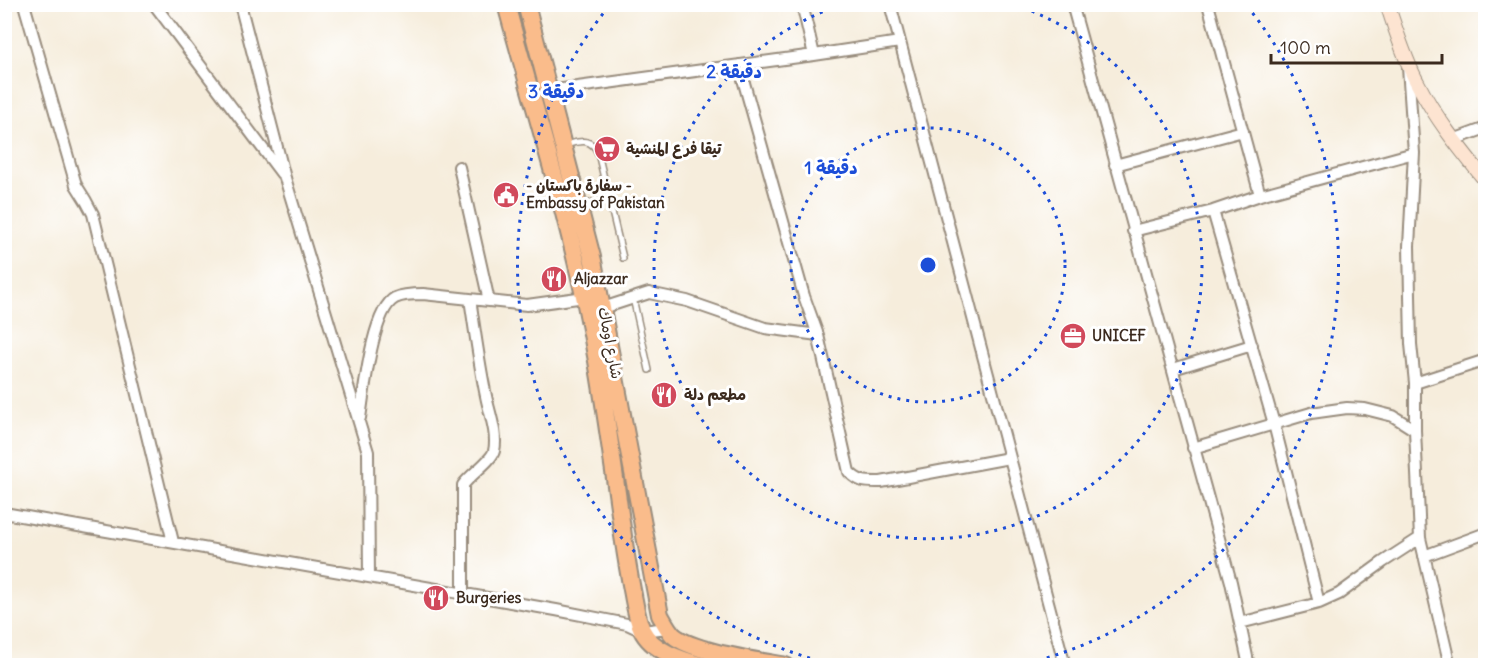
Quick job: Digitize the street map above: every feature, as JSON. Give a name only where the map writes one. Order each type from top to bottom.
[{"type":"main road","name":"شارع اوماك","points":[[526,4],[594,261],[664,622]]},
{"type":"main road","name":"شارع اوماك","points":[[506,5],[577,259],[598,364],[627,566],[642,631]]},
{"type":"main road","points":[[664,622],[680,640],[704,648],[786,666]]},
{"type":"main road","points":[[642,631],[647,639],[663,650],[681,660],[703,666]]},
{"type":"street","points":[[24,4],[75,185],[93,214],[172,542]]},
{"type":"street","points":[[154,4],[285,178]]},
{"type":"street","points":[[240,4],[285,178],[368,452],[369,577]]},
{"type":"street","points":[[802,4],[814,55]]},
{"type":"street","points":[[890,4],[1065,666]]},
{"type":"street","points":[[1072,4],[1230,582],[1249,666]]},
{"type":"street","points":[[1208,4],[1260,195]]},
{"type":"street","points":[[1387,4],[1408,62],[1421,89],[1454,140],[1485,181]]},
{"type":"street","points":[[548,91],[900,42]]},
{"type":"street","points":[[1408,62],[1414,153],[1409,246],[1411,344],[1415,383],[1420,538],[1450,666]]},
{"type":"street","points":[[739,65],[804,296],[818,336],[849,472],[865,482],[881,482],[1010,458]]},
{"type":"street","points":[[1454,140],[1485,128]]},
{"type":"street","points":[[1115,165],[1243,131]]},
{"type":"street","points":[[1133,231],[1213,211],[1260,195],[1414,153]]},
{"type":"street","points":[[459,167],[489,301]]},
{"type":"street","points":[[1213,211],[1275,424],[1319,603]]},
{"type":"street","points":[[603,308],[649,293],[687,301],[765,328],[818,336]]},
{"type":"street","points":[[359,421],[374,336],[384,311],[394,298],[408,294],[423,294],[527,304],[585,297]]},
{"type":"street","points":[[463,593],[463,485],[494,452],[494,435],[470,299]]},
{"type":"street","points":[[1173,369],[1252,345]]},
{"type":"street","points":[[1415,383],[1485,360]]},
{"type":"street","points":[[1193,448],[1311,413],[1347,408],[1365,409],[1393,416],[1415,430]]},
{"type":"street","points":[[4,513],[463,593],[627,624],[642,631],[664,622]]},
{"type":"street","points":[[1424,556],[1485,533]]},
{"type":"street","points":[[1240,622],[1319,603],[1339,594],[1420,538]]},
{"type":"lane","points":[[563,145],[584,141],[591,142],[595,147],[623,258]]},
{"type":"lane","points":[[579,207],[608,197]]},
{"type":"lane","points":[[633,298],[649,370]]},
{"type":"place","name":"تيقا فرع المنشية","points":[[607,149]]},
{"type":"place","name":"- سفارة باكستان - Embassy of Pakistan","points":[[506,195]]},
{"type":"place","name":"Aljazzar","points":[[554,279]]},
{"type":"place","name":"UNICEF","points":[[1073,336]]},
{"type":"place","name":"مطعم دلة","points":[[664,395]]},
{"type":"place","name":"Burgeries","points":[[436,598]]}]
